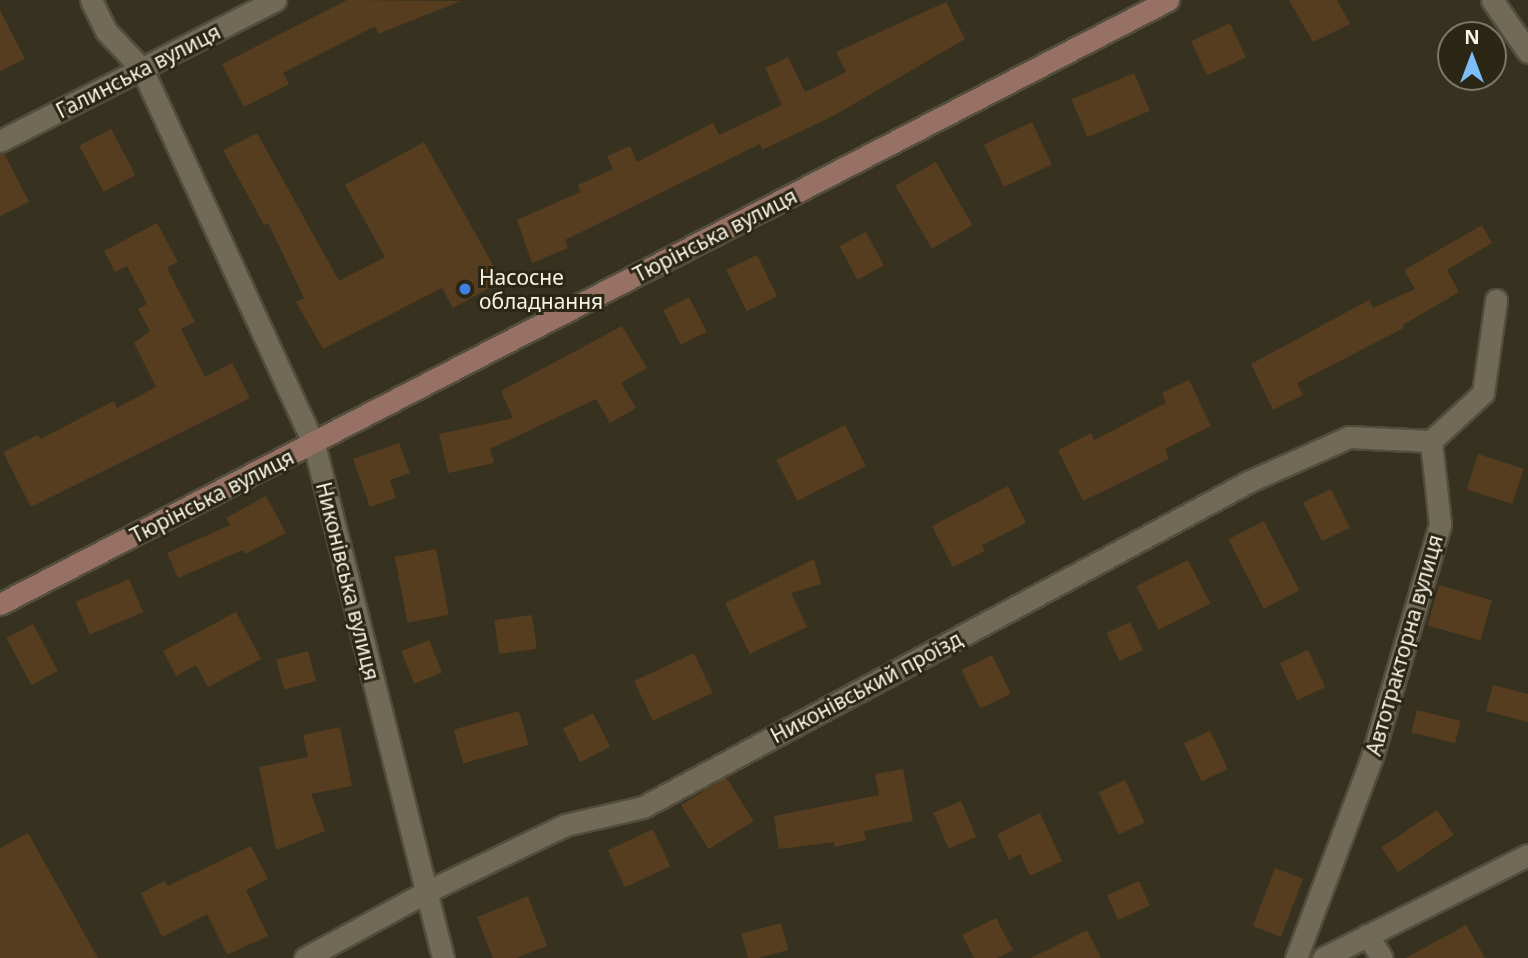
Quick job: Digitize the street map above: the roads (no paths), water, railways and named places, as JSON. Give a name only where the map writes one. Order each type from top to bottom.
[{"type":"main road","name":"Тюрінська вулиця","points":[[0,604],[314,444],[1168,0]]},
{"type":"street","name":"Никонівська вулиця","points":[[91,0],[106,31],[142,69],[314,444],[443,958]]},
{"type":"street","name":"Галинська вулиця","points":[[0,141],[275,0]]},
{"type":"street","points":[[1492,0],[1528,52]]},
{"type":"street","points":[[1431,441],[1483,393],[1496,300]]},
{"type":"street","name":"Никонівський проїзд","points":[[305,958],[426,892],[565,825],[643,807],[1262,476],[1349,437],[1431,441]]},
{"type":"street","name":"Автотракторна вулиця","points":[[1296,958],[1372,757],[1440,524],[1431,441]]},
{"type":"street","points":[[1323,958],[1528,855]]},
{"type":"street","points":[[1367,935],[1382,958]]},
{"type":"place","name":"Насосне обладнання","points":[[465,289]]}]
